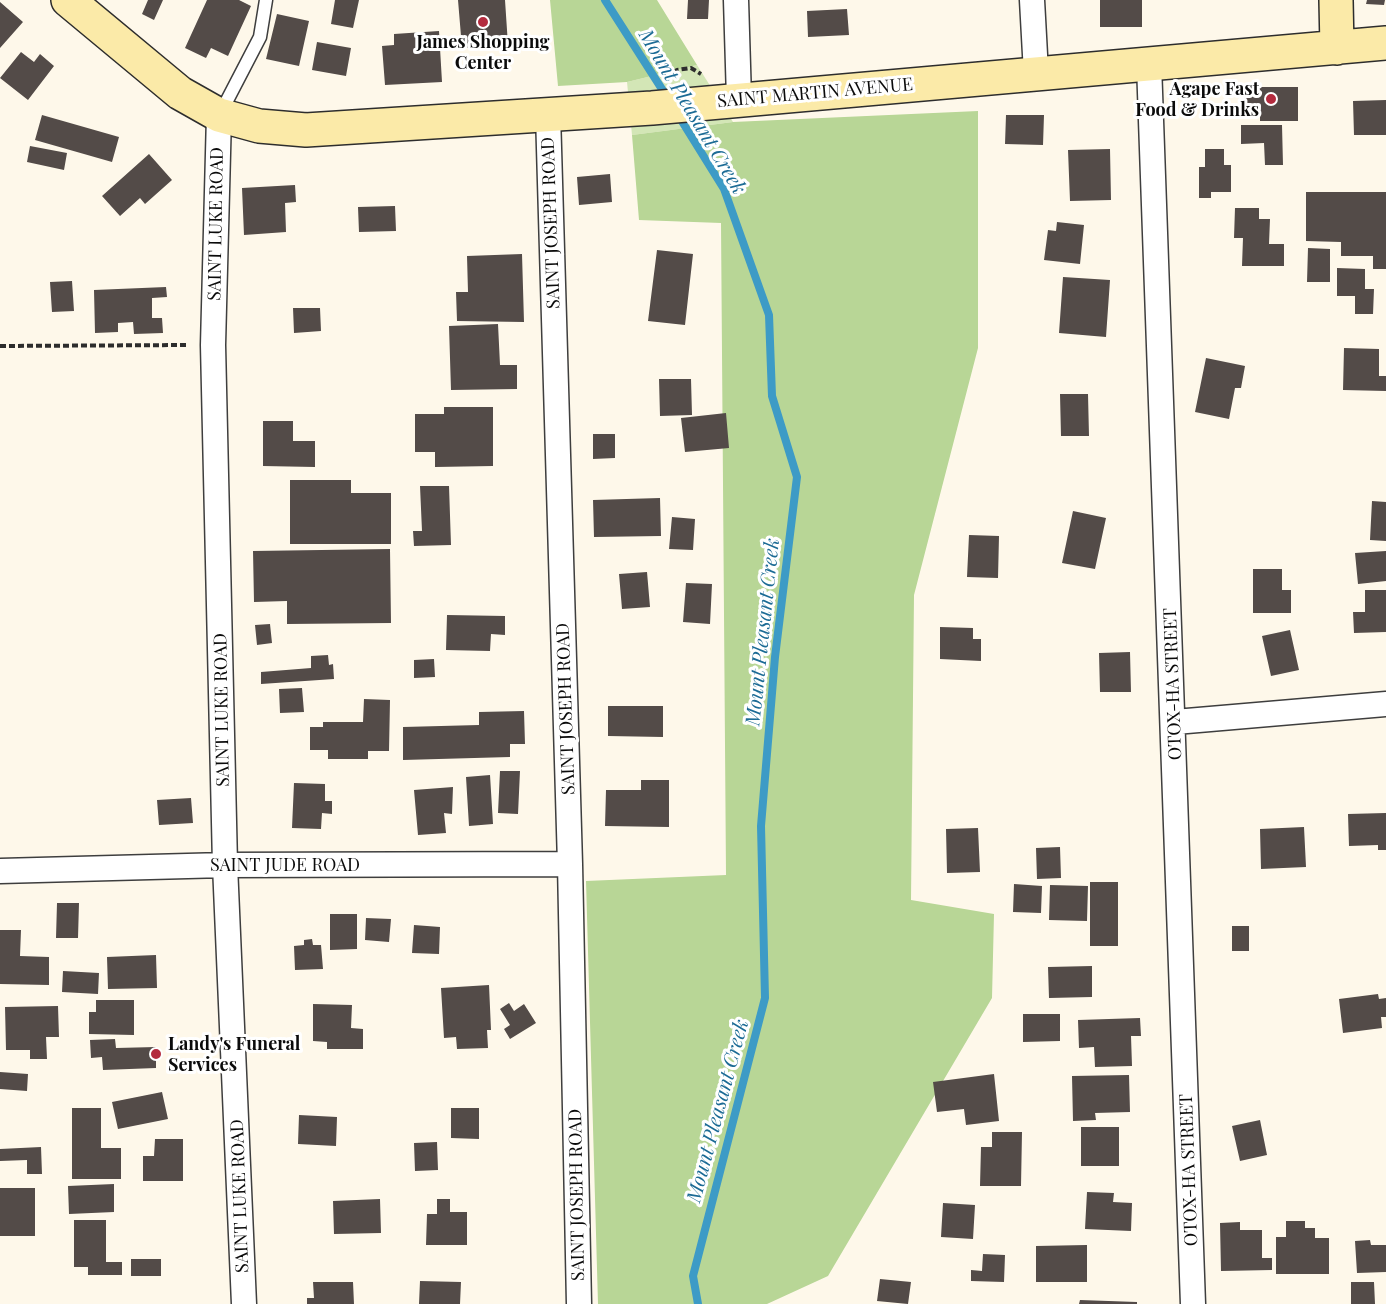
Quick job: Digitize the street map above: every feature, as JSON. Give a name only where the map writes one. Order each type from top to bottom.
[{"type":"street","name":"SAINT MARTIN AVENUE","points":[[68,0],[180,93],[219,116],[259,126],[306,130],[652,108],[1386,43]]},
{"type":"street","points":[[725,101],[736,0]]},
{"type":"street","points":[[1032,0],[1036,73]]},
{"type":"street","points":[[1336,0],[1337,48]]},
{"type":"street","name":"OTOX-HA STREET","points":[[1149,64],[1193,1304]]},
{"type":"street","name":"SAINT JOSEPH ROAD","points":[[548,114],[570,864],[579,1304]]},
{"type":"street","name":"SAINT LUKE ROAD","points":[[219,116],[213,345],[225,865],[244,1304]]},
{"type":"street","points":[[1174,722],[1386,704]]},
{"type":"street","name":"SAINT JUDE ROAD","points":[[0,871],[225,865],[570,864]]},
{"type":"lane","points":[[219,116],[260,37],[267,0]]},
{"type":"path","points":[[0,346],[213,345]]},
{"type":"green space","points":[[550,0],[657,0],[697,65],[627,82],[558,86]]},
{"type":"green space","points":[[697,65],[733,122],[632,135],[627,82]]},
{"type":"green space","points":[[978,111],[978,348],[914,595],[911,900],[994,914],[992,998],[828,1276],[767,1304],[598,1304],[586,881],[726,875],[721,223],[639,220],[632,135],[733,122]]},
{"type":"building","points":[[148,0],[163,0],[154,20],[142,14]]},
{"type":"building","points":[[207,0],[239,0],[251,6],[228,56],[211,48],[206,58],[185,48]]},
{"type":"building","points":[[335,0],[359,0],[353,28],[331,24]]},
{"type":"building","name":"James Shopping Center","points":[[458,0],[505,0],[508,45],[462,48]]},
{"type":"building","points":[[688,0],[709,0],[708,19],[687,19]]},
{"type":"building","points":[[1100,0],[1142,0],[1142,27],[1100,27]]},
{"type":"building","points":[[1367,0],[1385,0],[1384,5],[1366,4]]},
{"type":"building","points":[[0,2],[23,22],[0,48]]},
{"type":"building","points":[[847,9],[849,35],[808,37],[807,11]]},
{"type":"building","points":[[277,14],[309,21],[299,66],[266,59]]},
{"type":"building","points":[[439,31],[442,82],[385,85],[382,46],[394,45],[394,34]]},
{"type":"building","points":[[317,42],[351,48],[346,76],[312,70]]},
{"type":"building","points":[[21,52],[34,62],[40,54],[54,66],[28,100],[0,78]]},
{"type":"building","name":"Agape Fast Food & Drinks","points":[[1244,87],[1298,87],[1298,121],[1260,121],[1260,110],[1244,110]]},
{"type":"building","points":[[1386,100],[1386,135],[1354,135],[1353,101]]},
{"type":"building","points":[[42,115],[119,137],[112,162],[35,140]]},
{"type":"building","points":[[1006,115],[1044,115],[1043,145],[1005,144]]},
{"type":"building","points":[[1241,125],[1282,125],[1283,165],[1265,165],[1264,143],[1241,144]]},
{"type":"building","points":[[30,146],[67,153],[64,170],[27,162]]},
{"type":"building","points":[[1110,149],[1111,200],[1070,201],[1068,150]]},
{"type":"building","points":[[1205,149],[1224,149],[1224,165],[1231,165],[1231,192],[1211,192],[1211,198],[1199,198],[1199,167],[1205,167]]},
{"type":"building","points":[[149,154],[172,180],[145,204],[140,198],[120,216],[102,196]]},
{"type":"building","points":[[610,174],[612,202],[579,205],[577,177]]},
{"type":"building","points":[[295,185],[296,202],[285,203],[286,232],[244,235],[242,188]]},
{"type":"building","points":[[1306,192],[1386,192],[1386,269],[1373,269],[1373,256],[1341,256],[1341,242],[1306,241]]},
{"type":"building","points":[[395,206],[396,231],[359,232],[358,207]]},
{"type":"building","points":[[1235,208],[1259,208],[1259,219],[1270,219],[1269,244],[1284,244],[1284,266],[1242,266],[1243,238],[1234,238]]},
{"type":"building","points":[[1057,222],[1084,225],[1080,264],[1044,260],[1048,230],[1056,231]]},
{"type":"building","points":[[1308,248],[1330,249],[1330,282],[1307,282]]},
{"type":"building","points":[[657,250],[693,254],[685,325],[648,321]]},
{"type":"building","points":[[522,254],[524,322],[457,321],[456,292],[468,292],[467,256]]},
{"type":"building","points":[[1337,268],[1365,269],[1365,289],[1374,289],[1373,314],[1355,314],[1355,296],[1337,296]]},
{"type":"building","points":[[1063,277],[1110,280],[1106,337],[1059,333]]},
{"type":"building","points":[[72,281],[74,311],[52,312],[50,282]]},
{"type":"building","points":[[166,287],[167,297],[152,298],[152,318],[162,318],[163,333],[134,334],[133,322],[118,323],[118,332],[95,333],[94,290]]},
{"type":"building","points":[[293,308],[320,308],[321,331],[294,333]]},
{"type":"building","points":[[498,324],[500,365],[517,365],[517,389],[451,390],[449,326]]},
{"type":"building","points":[[1344,348],[1379,349],[1379,376],[1386,376],[1386,391],[1343,390]]},
{"type":"building","points":[[1206,358],[1245,366],[1241,388],[1235,388],[1229,419],[1195,412]]},
{"type":"building","points":[[659,379],[691,379],[692,415],[660,416]]},
{"type":"building","points":[[1060,394],[1088,394],[1089,436],[1061,436]]},
{"type":"building","points":[[444,407],[493,407],[493,466],[435,467],[435,452],[415,452],[415,414],[444,414]]},
{"type":"building","points":[[726,413],[729,448],[685,452],[681,418]]},
{"type":"building","points":[[263,421],[293,421],[293,441],[315,441],[315,467],[263,466]]},
{"type":"building","points":[[593,434],[615,434],[615,458],[593,459]]},
{"type":"building","points":[[290,480],[351,480],[351,493],[391,493],[391,544],[290,544]]},
{"type":"building","points":[[420,486],[449,486],[451,545],[414,546],[413,531],[422,531]]},
{"type":"building","points":[[660,498],[661,536],[594,537],[593,500]]},
{"type":"building","points":[[1372,501],[1386,502],[1386,541],[1370,540]]},
{"type":"building","points":[[1073,511],[1106,518],[1095,569],[1062,563]]},
{"type":"building","points":[[672,517],[695,519],[693,550],[669,549]]},
{"type":"building","points":[[969,535],[999,536],[998,578],[967,577]]},
{"type":"building","points":[[390,549],[391,623],[287,624],[287,601],[254,602],[253,551]]},
{"type":"building","points":[[1386,551],[1386,581],[1358,584],[1355,553]]},
{"type":"building","points":[[1253,569],[1282,569],[1282,590],[1291,590],[1291,613],[1253,613]]},
{"type":"building","points":[[647,572],[650,607],[622,609],[619,574]]},
{"type":"building","points":[[686,583],[712,584],[710,624],[683,622]]},
{"type":"building","points":[[1365,590],[1386,590],[1386,632],[1354,633],[1353,612],[1365,612]]},
{"type":"building","points":[[447,615],[505,616],[505,635],[491,634],[490,651],[446,650]]},
{"type":"building","points":[[270,624],[272,643],[257,645],[255,625]]},
{"type":"building","points":[[940,627],[973,628],[973,639],[981,639],[981,661],[940,659]]},
{"type":"building","points":[[1290,630],[1299,670],[1271,676],[1262,636]]},
{"type":"building","points":[[1130,652],[1131,692],[1100,692],[1099,653]]},
{"type":"building","points":[[328,655],[329,665],[333,664],[334,679],[261,684],[261,672],[311,668],[311,656]]},
{"type":"building","points":[[434,659],[435,677],[414,678],[414,660]]},
{"type":"building","points":[[302,688],[304,712],[280,713],[279,689]]},
{"type":"building","points":[[364,699],[390,700],[389,751],[368,751],[368,759],[328,759],[328,750],[310,750],[310,727],[323,727],[323,722],[363,722]]},
{"type":"building","points":[[608,706],[663,706],[663,737],[608,736]]},
{"type":"building","points":[[524,711],[525,744],[510,744],[510,757],[403,760],[403,727],[479,725],[479,712]]},
{"type":"building","points":[[500,771],[520,771],[518,814],[498,813]]},
{"type":"building","points":[[490,775],[493,824],[469,826],[466,777]]},
{"type":"building","points":[[641,780],[669,780],[669,827],[605,826],[606,790],[641,790]]},
{"type":"building","points":[[294,783],[325,784],[325,801],[332,801],[332,814],[322,813],[321,829],[292,828]]},
{"type":"building","points":[[453,787],[452,814],[444,813],[446,833],[418,835],[414,790]]},
{"type":"building","points":[[191,798],[193,823],[159,825],[157,800]]},
{"type":"building","points":[[1386,813],[1386,850],[1378,850],[1378,845],[1349,846],[1348,814]]},
{"type":"building","points":[[1304,827],[1306,867],[1261,869],[1260,829]]},
{"type":"building","points":[[978,828],[980,872],[947,873],[946,829]]},
{"type":"building","points":[[1060,847],[1061,878],[1037,879],[1036,848]]},
{"type":"building","points":[[1090,882],[1118,882],[1118,946],[1090,946]]},
{"type":"building","points":[[1014,884],[1042,886],[1041,913],[1013,912]]},
{"type":"building","points":[[1050,885],[1088,886],[1087,921],[1049,920]]},
{"type":"building","points":[[57,903],[79,903],[78,938],[56,938]]},
{"type":"building","points":[[330,914],[357,914],[357,949],[330,950]]},
{"type":"building","points":[[366,918],[391,919],[389,942],[365,940]]},
{"type":"building","points":[[414,925],[440,927],[439,954],[412,953]]},
{"type":"building","points":[[1232,926],[1249,926],[1249,951],[1232,951]]},
{"type":"building","points":[[0,930],[21,930],[20,956],[49,957],[49,985],[0,984]]},
{"type":"building","points":[[312,939],[313,945],[321,945],[323,969],[295,970],[294,946],[304,945],[304,940]]},
{"type":"building","points":[[156,955],[157,988],[108,989],[107,957]]},
{"type":"building","points":[[1092,966],[1092,997],[1049,998],[1048,967]]},
{"type":"building","points":[[63,971],[99,973],[98,994],[62,992]]},
{"type":"building","points":[[489,985],[491,1030],[487,1030],[488,1048],[457,1049],[456,1037],[444,1038],[441,988]]},
{"type":"building","points":[[1378,994],[1379,999],[1386,998],[1386,1017],[1381,1017],[1382,1028],[1343,1033],[1339,999]]},
{"type":"building","points":[[96,1000],[134,1000],[134,1035],[89,1034],[89,1012],[96,1012]]},
{"type":"building","points":[[509,1003],[514,1011],[524,1004],[536,1023],[510,1039],[504,1029],[510,1025],[500,1009]]},
{"type":"building","points":[[313,1004],[352,1005],[351,1028],[363,1029],[363,1049],[327,1049],[327,1042],[313,1041]]},
{"type":"building","points":[[58,1006],[59,1037],[46,1037],[47,1059],[30,1059],[30,1050],[6,1050],[5,1007]]},
{"type":"building","points":[[1023,1014],[1060,1014],[1060,1041],[1023,1042]]},
{"type":"building","points":[[1140,1018],[1141,1036],[1131,1036],[1132,1066],[1095,1067],[1094,1047],[1079,1048],[1078,1020]]},
{"type":"building","points":[[115,1039],[116,1048],[156,1047],[156,1068],[103,1070],[102,1057],[91,1058],[90,1040]]},
{"type":"building","points":[[0,1072],[28,1074],[27,1091],[0,1089]]},
{"type":"building","points":[[994,1074],[999,1121],[966,1125],[964,1109],[937,1112],[933,1082]]},
{"type":"building","points":[[1129,1075],[1130,1112],[1095,1113],[1096,1120],[1073,1121],[1072,1076]]},
{"type":"building","points":[[162,1092],[168,1119],[118,1129],[112,1102]]},
{"type":"building","points":[[72,1108],[101,1108],[101,1148],[121,1148],[121,1179],[72,1179]]},
{"type":"building","points":[[451,1108],[479,1108],[479,1139],[451,1138]]},
{"type":"building","points":[[299,1115],[337,1117],[336,1146],[298,1144]]},
{"type":"building","points":[[1260,1120],[1267,1155],[1240,1161],[1232,1126]]},
{"type":"building","points":[[1081,1127],[1119,1127],[1119,1166],[1081,1166]]},
{"type":"building","points":[[992,1132],[1022,1132],[1021,1186],[980,1186],[981,1147],[992,1147]]},
{"type":"building","points":[[155,1139],[183,1139],[183,1181],[143,1181],[143,1156],[154,1156]]},
{"type":"building","points":[[437,1142],[438,1170],[415,1171],[414,1143]]},
{"type":"building","points":[[41,1147],[42,1174],[27,1174],[27,1160],[0,1161],[0,1149]]},
{"type":"building","points":[[114,1184],[114,1212],[69,1214],[68,1186]]},
{"type":"building","points":[[0,1188],[35,1188],[35,1236],[0,1236]]},
{"type":"building","points":[[1087,1192],[1114,1193],[1113,1202],[1132,1203],[1131,1231],[1085,1229]]},
{"type":"building","points":[[380,1199],[381,1233],[334,1234],[333,1201]]},
{"type":"building","points":[[437,1199],[450,1199],[450,1212],[467,1212],[467,1245],[426,1245],[427,1214],[437,1214]]},
{"type":"building","points":[[943,1203],[975,1205],[973,1239],[941,1237]]},
{"type":"building","points":[[74,1220],[106,1220],[106,1262],[122,1262],[122,1275],[88,1275],[88,1267],[74,1267]]},
{"type":"building","points":[[1286,1221],[1305,1221],[1305,1228],[1315,1228],[1315,1238],[1329,1238],[1329,1274],[1276,1274],[1276,1237],[1286,1237]]},
{"type":"building","points":[[1240,1222],[1240,1230],[1262,1230],[1262,1258],[1272,1258],[1272,1270],[1221,1271],[1220,1223]]},
{"type":"building","points":[[1370,1240],[1371,1245],[1386,1245],[1386,1272],[1357,1273],[1355,1241]]},
{"type":"building","points":[[1087,1245],[1087,1282],[1036,1282],[1036,1246]]},
{"type":"building","points":[[983,1254],[1005,1255],[1004,1282],[971,1281],[971,1270],[982,1271]]},
{"type":"building","points":[[131,1259],[161,1259],[161,1276],[131,1276]]},
{"type":"building","points":[[880,1279],[911,1282],[908,1304],[877,1301]]},
{"type":"building","points":[[420,1281],[461,1282],[460,1304],[419,1304]]},
{"type":"building","points":[[313,1282],[353,1282],[354,1304],[307,1304],[307,1298],[314,1298]]},
{"type":"building","points":[[1351,1282],[1374,1282],[1375,1304],[1351,1304]]},
{"type":"building","points":[[1080,1300],[1137,1302],[1137,1304],[1079,1304]]},
{"type":"waterway","name":"Mount Pleasant Creek","points":[[605,0],[667,97]]},
{"type":"waterway","name":"Mount Pleasant Creek","points":[[678,115],[724,189],[769,315],[772,396],[797,477],[775,657],[761,826],[765,998],[693,1276],[698,1304]]},
{"type":"place","name":"James Shopping Center","points":[[483,22]]},
{"type":"place","name":"Agape Fast Food & Drinks","points":[[1271,99]]},
{"type":"place","name":"Landy's Funeral Services","points":[[156,1054]]}]
